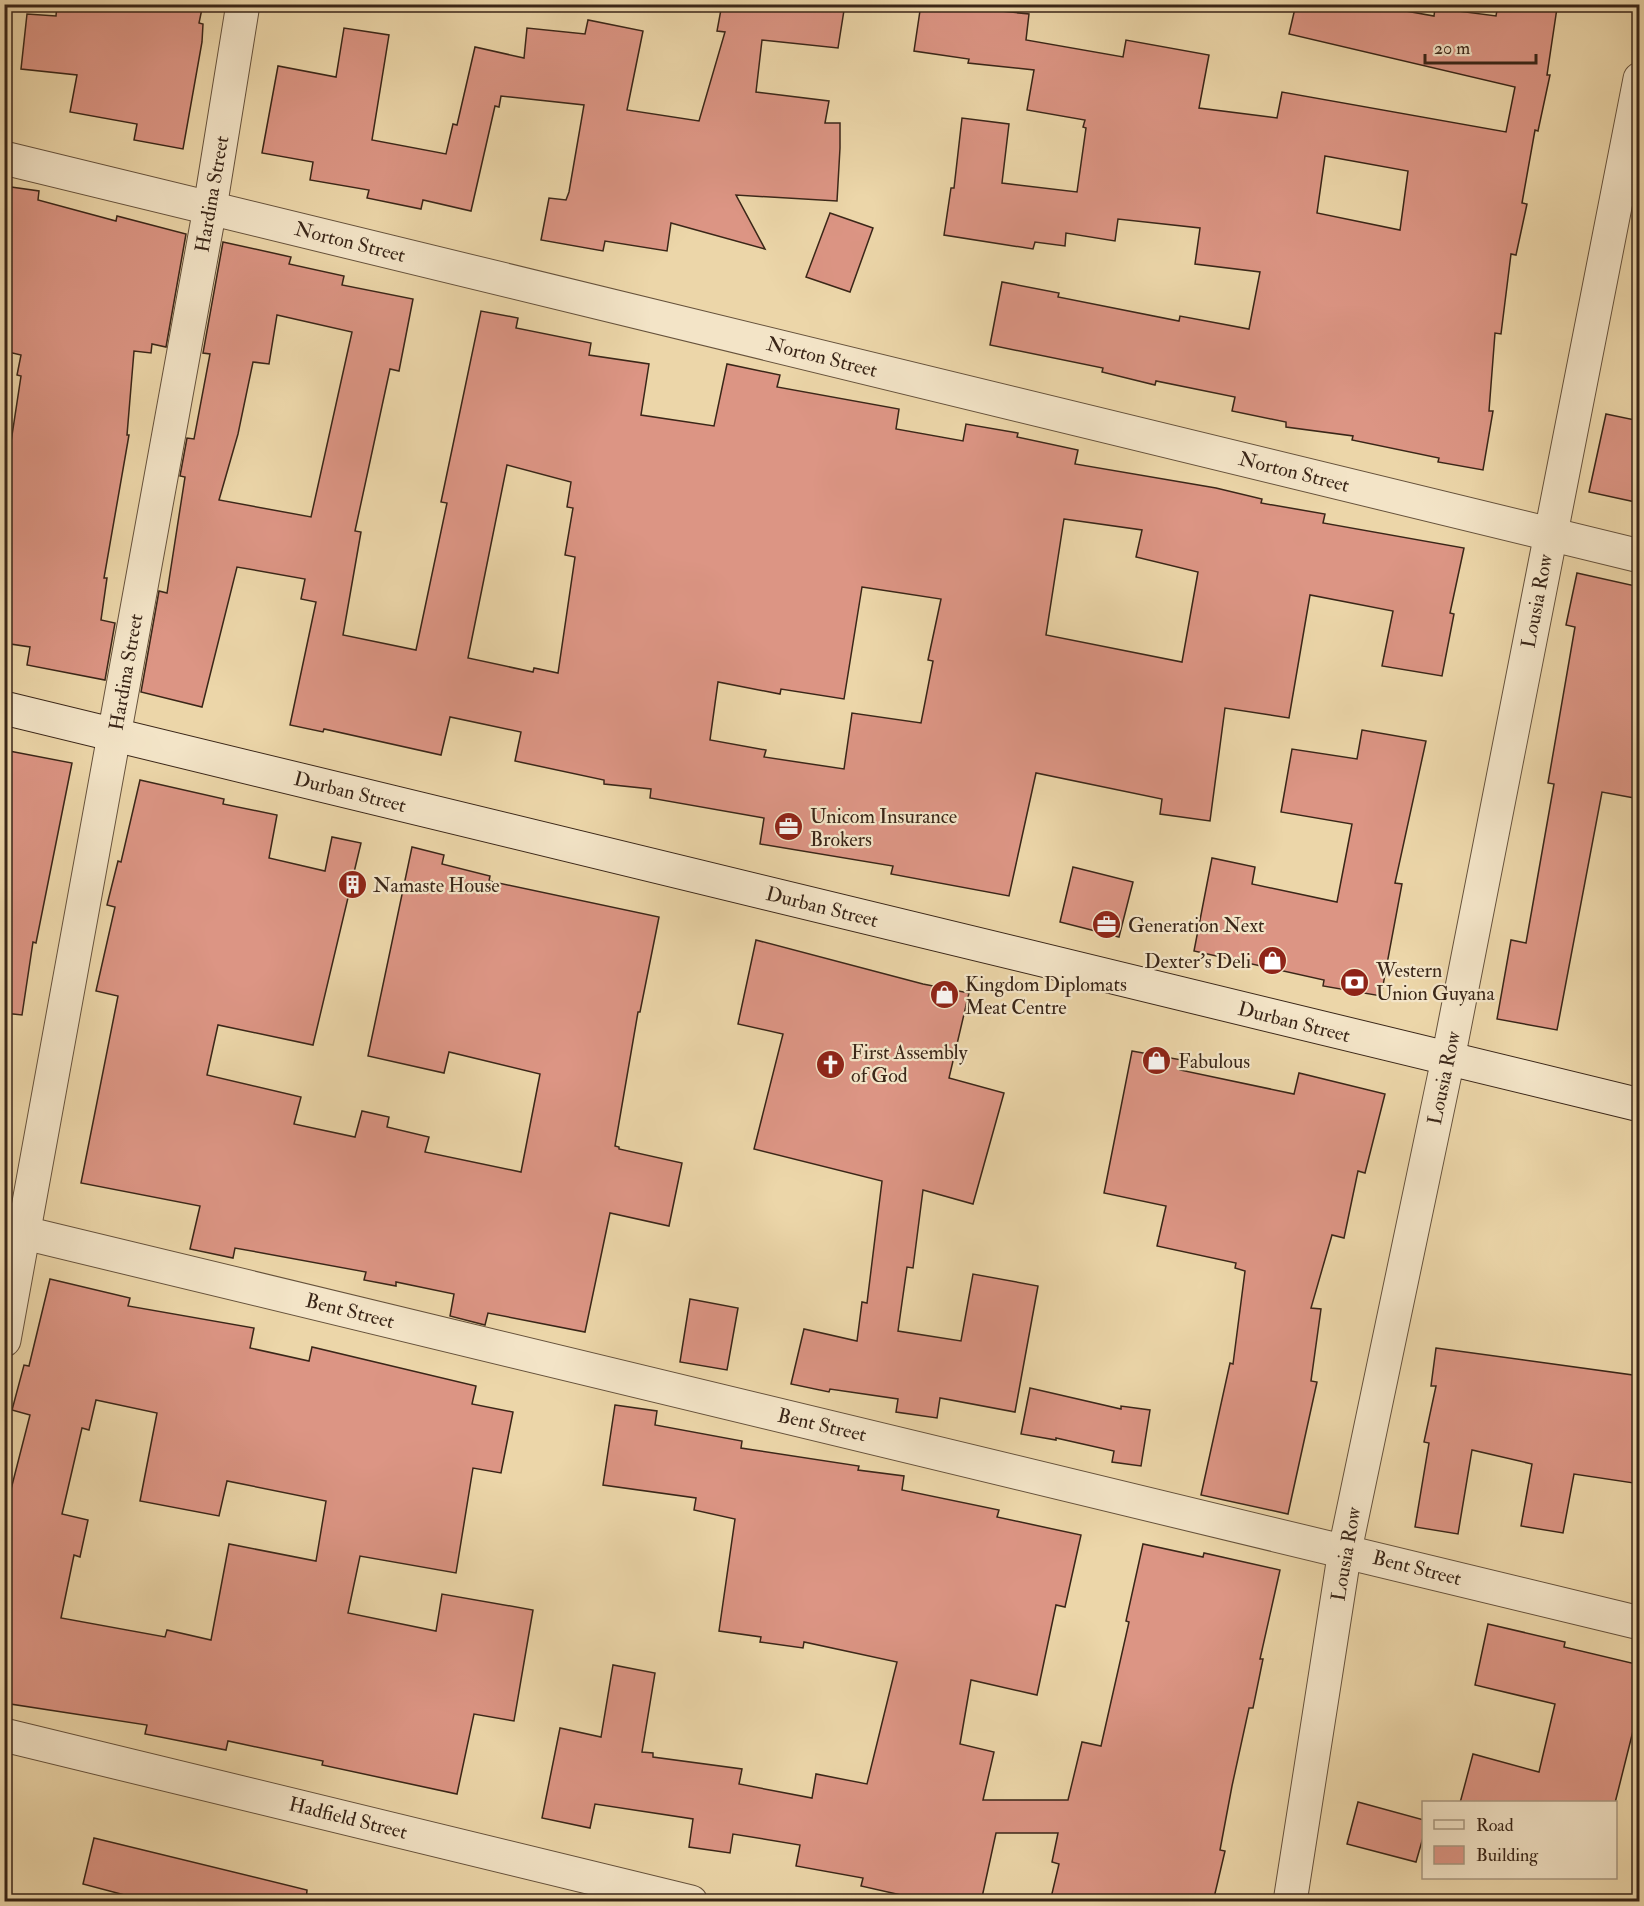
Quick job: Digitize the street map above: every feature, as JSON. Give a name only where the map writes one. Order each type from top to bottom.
[{"type":"street","name":"Hardina Street","points":[[4,1340],[14,1230],[115,735],[210,208],[243,4]]},
{"type":"street","name":"Lousia Row","points":[[1290,1902],[1345,1550],[1448,1059],[1640,79]]},
{"type":"street","name":"Norton Street","points":[[4,158],[1640,556]]},
{"type":"street","name":"Durban Street","points":[[4,708],[1640,1105]]},
{"type":"street","name":"Bent Street","points":[[14,1230],[1640,1623]]},
{"type":"street","name":"Hadfield Street","points":[[4,1735],[691,1902]]},
{"type":"building","points":[[57,4],[203,4],[199,23],[203,24],[202,42],[183,149],[134,140],[137,124],[70,112],[77,75],[21,69],[27,14],[56,16]]},
{"type":"building","points":[[722,4],[845,4],[838,48],[762,40],[756,92],[829,101],[825,123],[840,123],[837,201],[736,195],[765,249],[671,223],[667,251],[605,241],[603,251],[541,240],[549,198],[566,200],[569,192],[584,105],[501,96],[499,107],[495,106],[471,211],[423,200],[421,209],[367,198],[369,190],[310,180],[313,162],[262,153],[278,66],[336,77],[344,28],[389,35],[372,140],[446,154],[453,124],[457,125],[475,47],[524,58],[527,28],[585,34],[588,20],[643,31],[627,110],[699,121],[725,32],[717,31]]},
{"type":"building","points":[[921,4],[963,4],[963,7],[1029,14],[1026,40],[1123,57],[1126,40],[1209,55],[1199,108],[1277,118],[1282,92],[1506,132],[1515,87],[1289,34],[1296,4],[1367,4],[1434,16],[1435,8],[1496,16],[1498,4],[1557,8],[1547,75],[1550,75],[1538,131],[1535,130],[1522,203],[1527,204],[1516,255],[1511,254],[1501,334],[1495,333],[1489,411],[1493,411],[1483,470],[1438,462],[1439,458],[1352,440],[1353,436],[1286,427],[1286,422],[1232,411],[1235,397],[1156,381],[1155,385],[1102,372],[1103,368],[990,345],[1002,282],[1059,293],[1058,297],[1179,321],[1180,316],[1249,329],[1260,272],[1195,264],[1200,228],[1118,219],[1115,241],[1066,233],[1065,246],[1035,242],[1033,249],[944,235],[951,188],[954,188],[962,118],[1009,124],[1002,183],[1077,192],[1086,128],[1083,127],[1085,120],[1027,110],[1034,70],[968,63],[969,59],[914,51]],"holes":[[[1325,156],[1408,171],[1400,230],[1317,213]]]},
{"type":"building","points":[[4,186],[39,191],[38,200],[116,221],[117,216],[186,234],[166,347],[152,344],[151,353],[134,351],[127,435],[129,435],[104,578],[107,578],[101,620],[115,623],[105,680],[27,665],[30,647],[4,643],[4,488],[21,376],[17,375],[21,355],[4,351]]},
{"type":"building","points":[[830,213],[873,228],[850,292],[806,277]]},
{"type":"building","points":[[223,242],[291,257],[289,264],[344,276],[342,285],[413,299],[399,371],[390,369],[355,531],[361,532],[343,635],[416,650],[447,503],[441,502],[481,311],[518,318],[516,328],[591,343],[589,355],[649,364],[641,415],[714,426],[727,364],[780,375],[777,387],[899,409],[896,429],[963,441],[966,424],[1018,433],[1017,437],[1078,450],[1075,464],[1216,488],[1262,499],[1261,503],[1325,514],[1323,523],[1464,548],[1450,613],[1454,614],[1442,676],[1382,666],[1393,611],[1310,595],[1289,718],[1225,708],[1210,821],[1160,814],[1162,799],[1036,773],[1009,896],[891,874],[893,866],[760,844],[764,818],[650,798],[651,789],[604,784],[604,780],[515,761],[521,732],[450,717],[441,755],[324,729],[323,732],[290,725],[316,602],[301,599],[305,579],[237,567],[202,707],[141,692],[159,591],[167,593],[185,477],[180,476],[187,438],[194,439],[210,354],[203,353]],"holes":[[[277,315],[352,332],[311,517],[219,500],[238,434],[253,362],[269,364]],[[507,465],[571,482],[567,507],[573,508],[565,555],[575,557],[558,673],[534,668],[533,672],[468,658]],[[1064,519],[1142,530],[1136,557],[1198,572],[1182,662],[1046,635]],[[862,587],[941,599],[928,660],[933,661],[921,723],[852,713],[844,769],[764,757],[766,750],[710,740],[718,682],[780,694],[781,689],[844,699]]]},
{"type":"building","points":[[1606,414],[1640,421],[1640,503],[1589,492]]},
{"type":"building","points":[[1577,573],[1640,587],[1640,799],[1602,792],[1557,1030],[1497,1019],[1511,940],[1526,943],[1554,784],[1548,783],[1575,627],[1566,625]]},
{"type":"building","points":[[1362,730],[1426,741],[1395,883],[1402,884],[1381,996],[1323,986],[1324,980],[1194,951],[1212,858],[1255,867],[1252,884],[1337,902],[1352,824],[1281,812],[1292,749],[1357,759]]},
{"type":"building","points":[[4,750],[72,763],[36,943],[33,942],[22,1015],[4,1013]]},
{"type":"building","points":[[140,780],[224,799],[223,804],[277,815],[269,858],[325,871],[332,837],[361,843],[313,1045],[218,1025],[207,1075],[301,1097],[294,1124],[355,1137],[362,1111],[389,1117],[387,1127],[429,1137],[425,1152],[521,1172],[540,1074],[449,1052],[444,1073],[368,1056],[412,847],[444,855],[442,864],[490,876],[489,881],[659,917],[640,1012],[638,1012],[615,1146],[619,1149],[682,1163],[669,1226],[610,1213],[585,1332],[488,1313],[485,1325],[450,1316],[454,1294],[396,1282],[396,1286],[364,1280],[366,1272],[235,1248],[233,1258],[190,1249],[200,1206],[81,1183],[118,996],[96,991],[115,907],[107,905],[118,861],[121,862]]},
{"type":"building","points":[[1073,867],[1133,882],[1119,937],[1060,922]]},
{"type":"building","points":[[756,940],[923,984],[969,993],[949,1078],[1004,1093],[973,1204],[923,1190],[913,1268],[907,1267],[898,1331],[961,1341],[973,1274],[1038,1286],[1015,1412],[940,1398],[937,1418],[896,1412],[898,1399],[830,1389],[829,1392],[791,1384],[804,1329],[857,1341],[862,1302],[867,1303],[882,1181],[754,1149],[783,1034],[738,1024]]},
{"type":"building","points":[[1132,1051],[1182,1060],[1180,1070],[1294,1094],[1299,1073],[1385,1094],[1365,1173],[1358,1171],[1344,1238],[1332,1235],[1311,1308],[1321,1309],[1311,1381],[1317,1382],[1288,1514],[1201,1495],[1230,1363],[1233,1364],[1245,1271],[1235,1268],[1236,1263],[1157,1246],[1166,1206],[1104,1193]]},
{"type":"building","points":[[50,1279],[130,1298],[128,1306],[254,1328],[250,1348],[309,1361],[312,1347],[476,1386],[472,1404],[513,1412],[501,1473],[473,1468],[456,1573],[360,1556],[348,1613],[436,1631],[442,1594],[533,1610],[514,1721],[474,1714],[457,1794],[322,1765],[323,1761],[228,1741],[226,1750],[145,1734],[147,1725],[4,1703],[4,1500],[8,1501],[30,1415],[12,1410],[24,1365],[29,1366]],"holes":[[[96,1400],[157,1413],[140,1501],[219,1516],[227,1481],[326,1501],[316,1561],[229,1544],[211,1640],[167,1630],[165,1637],[61,1618],[74,1555],[80,1557],[88,1520],[62,1514],[82,1428],[89,1430]]]},
{"type":"building","points":[[690,1299],[738,1308],[727,1370],[680,1362]]},
{"type":"building","points":[[1436,1348],[1640,1376],[1640,1484],[1574,1474],[1563,1533],[1521,1526],[1532,1464],[1472,1450],[1458,1534],[1415,1527],[1429,1443],[1424,1442],[1436,1386],[1431,1386]]},
{"type":"building","points":[[1030,1388],[1121,1409],[1121,1406],[1150,1410],[1141,1466],[1112,1462],[1114,1451],[1056,1438],[1056,1440],[1021,1434]]},
{"type":"building","points":[[615,1405],[657,1411],[655,1425],[742,1441],[741,1448],[859,1466],[858,1470],[904,1476],[902,1490],[999,1510],[997,1517],[1081,1535],[1065,1607],[1056,1605],[1037,1695],[971,1680],[960,1744],[994,1752],[983,1800],[1068,1800],[1082,1742],[1101,1746],[1129,1622],[1126,1621],[1143,1544],[1203,1557],[1204,1553],[1280,1570],[1260,1659],[1263,1659],[1253,1708],[1249,1708],[1232,1786],[1220,1850],[1225,1851],[1213,1902],[1050,1902],[1059,1864],[1052,1862],[1058,1833],[996,1833],[981,1902],[932,1902],[861,1886],[863,1878],[796,1866],[800,1845],[733,1834],[730,1853],[689,1847],[693,1819],[595,1804],[590,1828],[542,1818],[560,1728],[601,1737],[613,1665],[655,1673],[642,1752],[653,1753],[653,1757],[742,1769],[739,1784],[812,1798],[816,1774],[867,1784],[897,1662],[804,1642],[803,1648],[760,1642],[761,1637],[719,1631],[735,1519],[694,1510],[696,1498],[603,1485]]},
{"type":"building","points":[[1488,1624],[1565,1642],[1564,1647],[1640,1665],[1640,1703],[1616,1801],[1461,1801],[1473,1754],[1539,1772],[1555,1704],[1475,1685]]},
{"type":"building","points":[[1358,1802],[1422,1819],[1422,1841],[1416,1862],[1347,1844]]},
{"type":"building","points":[[94,1838],[307,1890],[306,1902],[151,1902],[83,1884]]},
{"type":"waterway","points":[[1634,4],[1640,6]]},
{"type":"place","name":"Unicom Insurance Brokers","points":[[789,827]]},
{"type":"place","name":"Namaste House","points":[[352,885]]},
{"type":"place","name":"Generation Next","points":[[1107,925]]},
{"type":"place","name":"Dexter's Deli","points":[[1272,961]]},
{"type":"place","name":"Western Union Guyana","points":[[1355,982]]},
{"type":"place","name":"Kingdom Diplomats Meat Centre","points":[[944,995]]},
{"type":"place","name":"Fabulous","points":[[1157,1061]]},
{"type":"place","name":"First Assembly of God","points":[[830,1064]]}]
